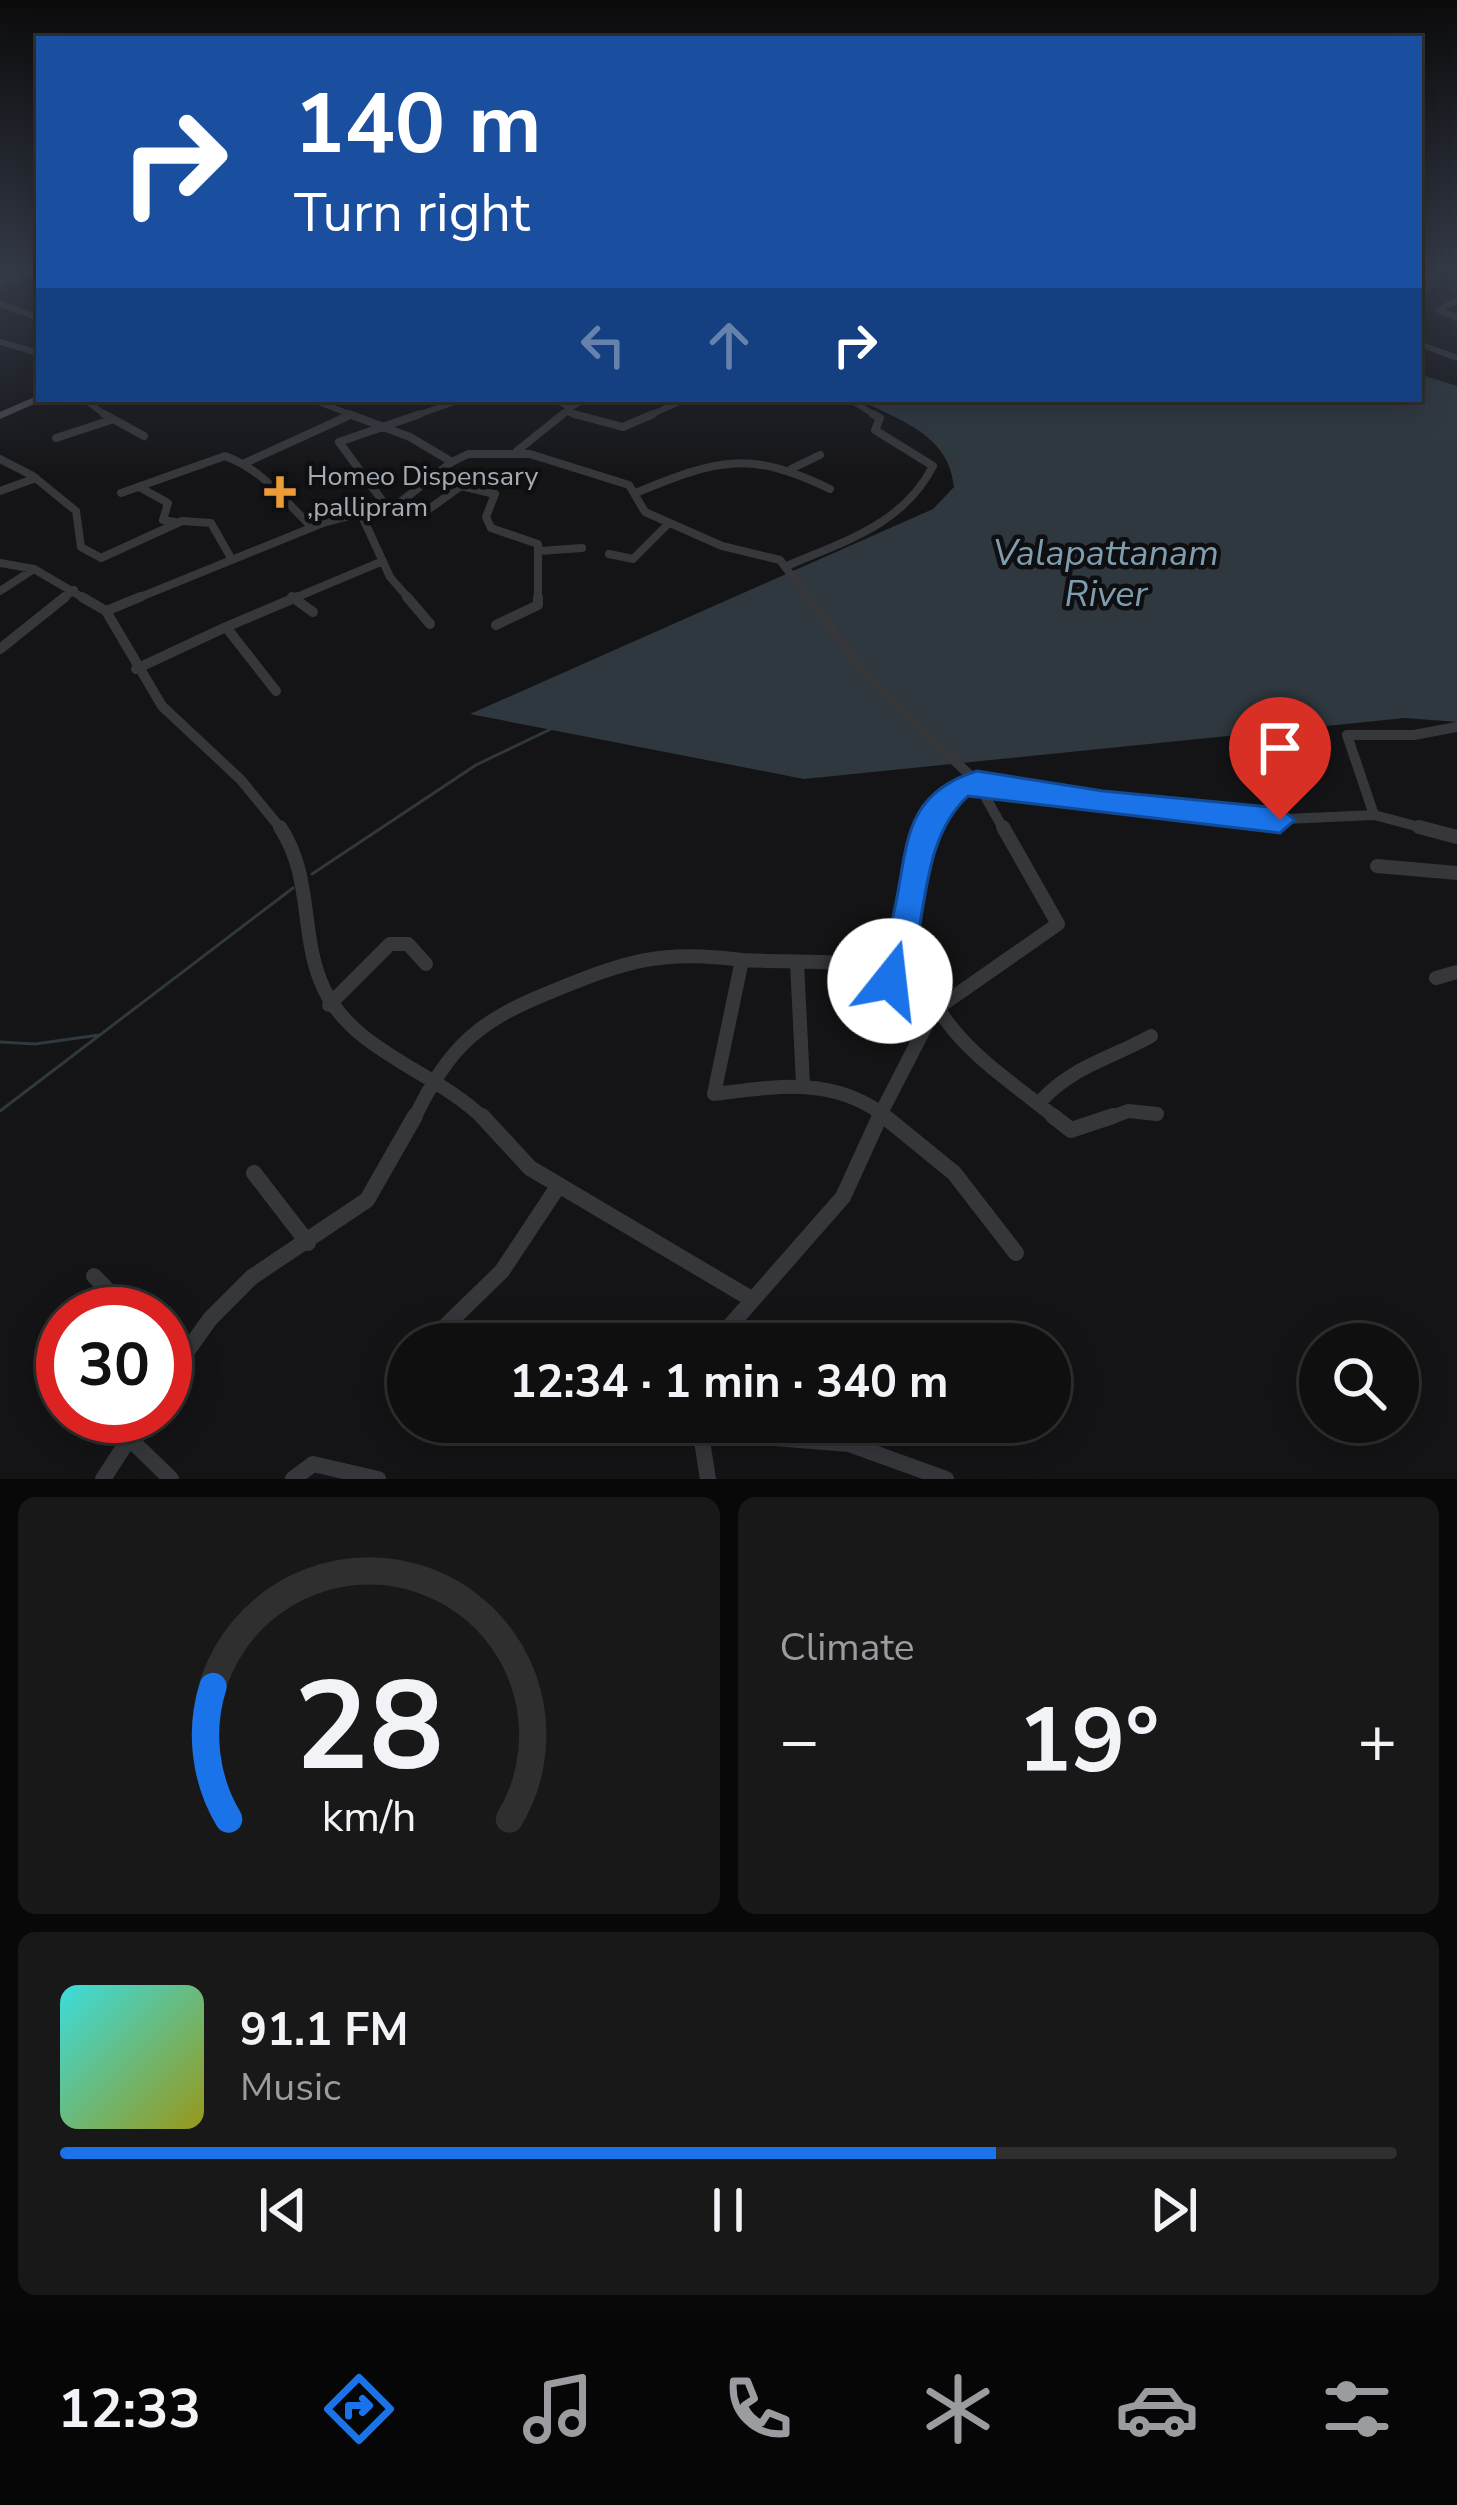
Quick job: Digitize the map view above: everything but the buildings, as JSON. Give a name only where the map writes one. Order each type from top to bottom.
[{"type":"main road","points":[[0,416],[36,399]]},
{"type":"street","points":[[0,342],[36,352]]},
{"type":"street","points":[[1422,345],[1457,358]]},
{"type":"street","points":[[88,402],[144,436]]},
{"type":"street","points":[[319,402],[452,462]]},
{"type":"street","points":[[387,507],[338,444],[455,402]]},
{"type":"street","points":[[559,402],[568,410],[623,427],[679,402]]},
{"type":"street","points":[[514,453],[581,402]]},
{"type":"street","points":[[787,566],[900,513],[920,497],[928,482],[933,466],[875,430],[880,418],[854,402]]},
{"type":"street","points":[[245,463],[348,416]]},
{"type":"street","points":[[56,438],[111,420]]},
{"type":"street","points":[[330,424],[344,439]]},
{"type":"street","points":[[106,610],[312,527],[406,499],[468,454],[489,458],[514,453],[614,477],[638,493],[645,512],[722,547],[756,550],[787,566],[867,677],[977,782],[1058,924],[935,1012],[843,1197],[733,1323]]},
{"type":"street","points":[[791,469],[820,455]]},
{"type":"street","points":[[121,494],[221,456],[245,463],[276,484],[285,502],[312,527]]},
{"type":"street","points":[[638,493],[684,471],[727,461],[767,459],[830,489]]},
{"type":"street","points":[[0,460],[36,478],[76,512],[81,548],[101,558],[178,522]]},
{"type":"street","points":[[0,491],[36,478]]},
{"type":"street","points":[[433,478],[495,494],[486,517],[491,527],[531,540],[539,550],[538,605],[496,625]]},
{"type":"street","points":[[406,499],[428,511],[461,486]]},
{"type":"street","points":[[141,488],[168,503],[163,520],[211,524],[212,533],[230,547],[231,558]]},
{"type":"street","points":[[361,514],[382,561],[430,624]]},
{"type":"street","points":[[609,554],[633,559],[669,523]]},
{"type":"street","points":[[539,550],[582,548]]},
{"type":"street","points":[[136,669],[382,561]]},
{"type":"street","points":[[0,563],[34,568],[106,610],[136,669],[172,716],[262,800],[296,855],[313,958],[329,1004],[432,1084],[477,1110],[503,1148],[753,1300]]},
{"type":"street","points":[[0,591],[34,568]]},
{"type":"street","points":[[0,649],[74,590]]},
{"type":"street","points":[[292,597],[313,612]]},
{"type":"street","points":[[226,627],[276,691]]},
{"type":"street","points":[[1374,815],[1347,735],[1414,735],[1457,727]]},
{"type":"street","points":[[1156,1114],[1122,1109],[1092,1127],[1070,1130],[1041,1101],[980,1058],[935,1012],[892,988],[892,966],[909,916],[915,862],[934,810],[958,788],[977,782],[1267,820],[1374,815],[1457,837]]},
{"type":"street","points":[[1377,866],[1411,865],[1457,873]]},
{"type":"street","points":[[329,1004],[390,944],[408,944],[426,964]]},
{"type":"street","points":[[192,1343],[268,1264],[308,1243],[365,1202],[432,1084],[470,1037],[511,1004],[555,990],[601,966],[657,952],[892,966],[924,983],[935,1012]]},
{"type":"street","points":[[742,960],[714,1094],[803,1084],[866,1099],[954,1173],[1016,1253]]},
{"type":"street","points":[[797,963],[803,974],[795,1010],[803,1084]]},
{"type":"street","points":[[1436,978],[1457,972]]},
{"type":"street","points":[[1041,1101],[1065,1074],[1124,1053],[1151,1036]]},
{"type":"street","points":[[254,1173],[308,1243]]},
{"type":"street","points":[[452,1323],[521,1253],[560,1184]]},
{"type":"street","points":[[94,1276],[105,1287]]},
{"type":"street","points":[[103,1479],[127,1443]]},
{"type":"street","points":[[134,1443],[171,1479]]},
{"type":"street","points":[[702,1443],[707,1479]]},
{"type":"street","points":[[840,1443],[946,1479]]},
{"type":"street","points":[[293,1479],[314,1464],[377,1479]]},
{"type":"water","name":"Valapattanam River","points":[[1422,375],[1457,386],[1457,722],[1405,718],[804,779],[470,714],[933,509],[954,487],[950,469],[933,442],[864,402],[1422,402]]},
{"type":"waterway","points":[[312,874],[476,765],[551,729]]},
{"type":"waterway","points":[[0,1111],[293,888]]},
{"type":"waterway","points":[[0,1042],[35,1044],[99,1035]]},
{"type":"place","name":"Homeo Dispensary ,pallipram","points":[[280,492]]},
{"type":"route","points":[[890,981],[909,916],[921,841],[934,810],[958,788],[977,782],[1103,802],[1280,820]]}]
